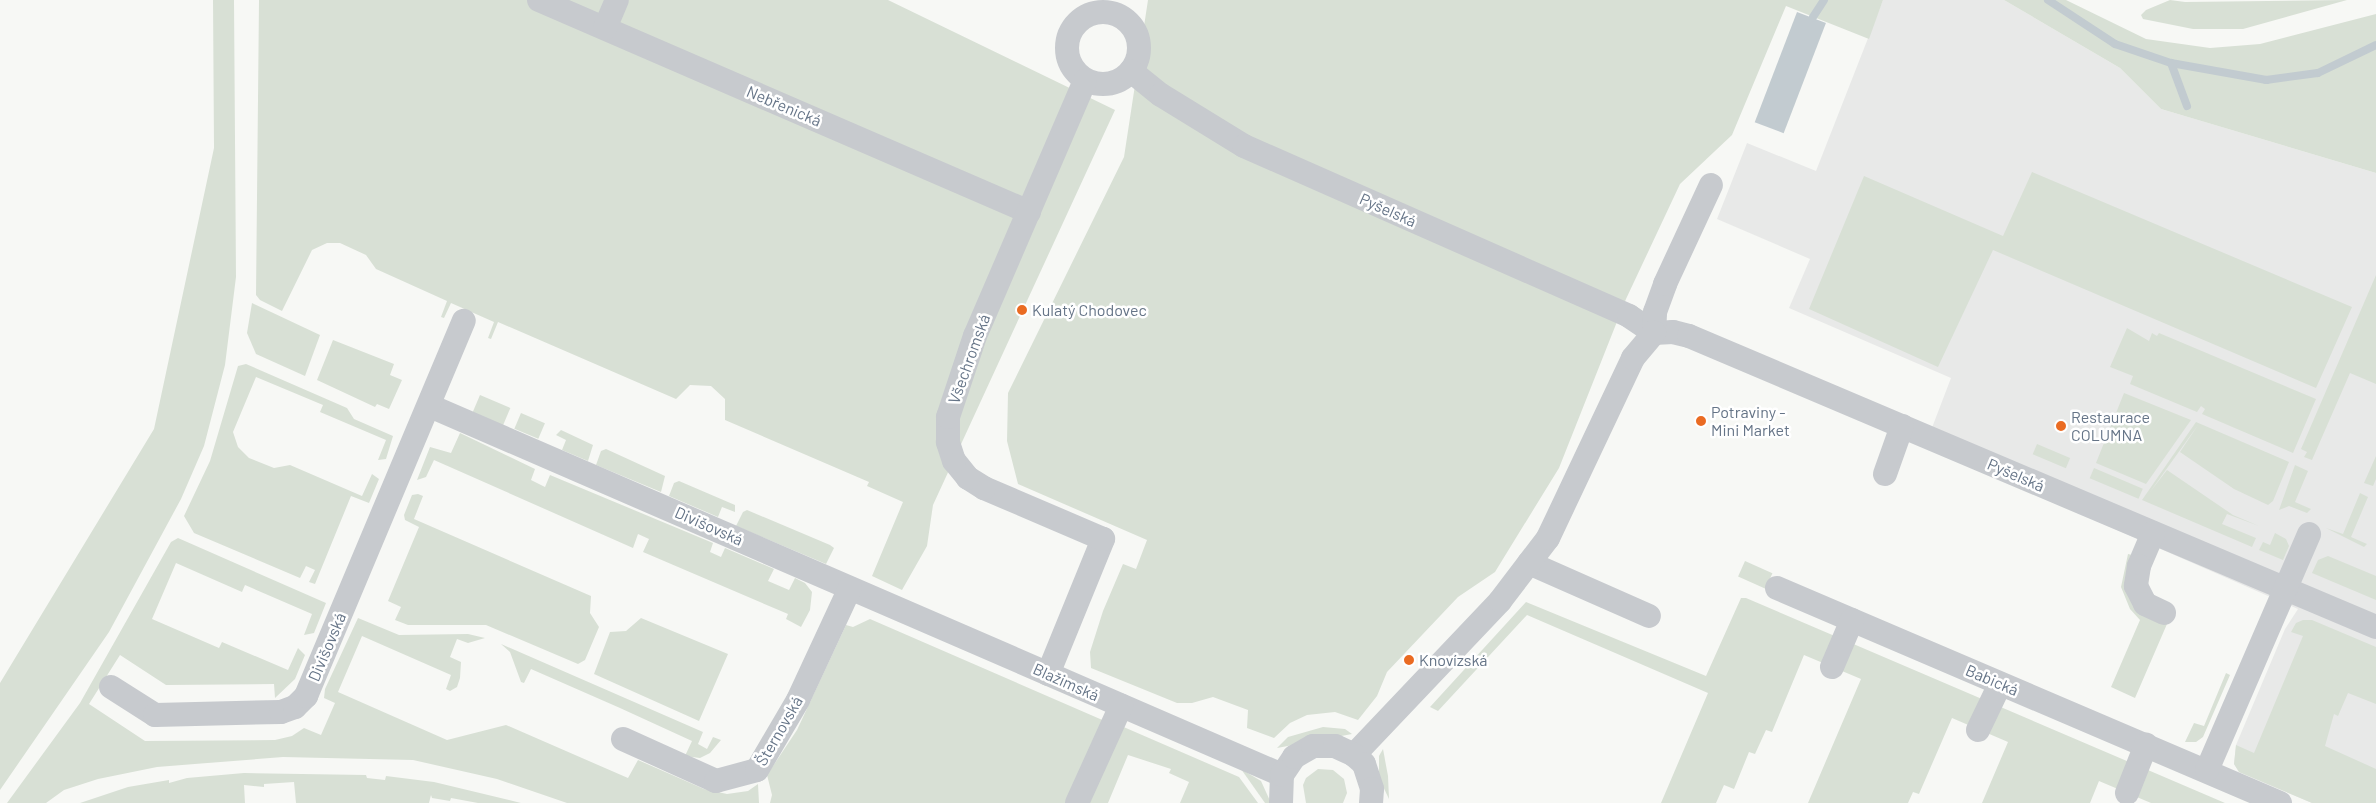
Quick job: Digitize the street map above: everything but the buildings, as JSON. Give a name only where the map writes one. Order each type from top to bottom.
[{"type":"street","name":"Nebřenická","points":[[539,0],[1029,212]]},
{"type":"street","points":[[605,28],[617,0]]},
{"type":"street","points":[[1119,7],[1136,34],[1139,54],[1131,71],[1116,82],[1106,85],[1085,81],[1071,66],[1067,56],[1068,37],[1079,20],[1096,12],[1119,7]]},
{"type":"street","name":"Pyšelská","points":[[1131,71],[1161,95],[1244,146],[1629,316],[1654,333],[1673,332],[1689,336],[2285,591],[2376,627]]},
{"type":"street","name":"Všechromská","points":[[1048,674],[1103,539],[984,488],[968,478],[954,460],[948,442],[948,417],[960,374],[1085,81]]},
{"type":"street","points":[[1354,755],[1435,672],[1500,601],[1548,538],[1578,481],[1633,358],[1654,333],[1656,312],[1665,284],[1711,184]]},
{"type":"street","name":"Divišovská","points":[[111,687],[155,715],[215,716],[281,712],[295,707],[306,696],[430,406],[464,321]]},
{"type":"street","name":"Divišovská","points":[[430,406],[850,588]]},
{"type":"street","points":[[1884,474],[1902,426]]},
{"type":"street","points":[[2152,534],[2138,566],[2136,586],[2145,604],[2164,613]]},
{"type":"street","points":[[2207,770],[2309,534]]},
{"type":"street","points":[[1529,563],[1649,616]]},
{"type":"street","name":"Blažimská","points":[[850,588],[1282,775]]},
{"type":"street","name":"Šternovská","points":[[623,739],[716,781],[757,770],[798,700],[850,588]]},
{"type":"street","name":"Babická","points":[[1777,588],[2207,770],[2280,803]]},
{"type":"street","points":[[1832,667],[1852,620]]},
{"type":"street","points":[[1978,730],[2000,684]]},
{"type":"street","points":[[1077,803],[1121,706]]},
{"type":"street","points":[[2127,793],[2146,745]]},
{"type":"street","points":[[1280,803],[1282,775],[1294,757],[1313,746],[1335,746],[1354,755],[1370,776],[1371,803]]},
{"type":"shaded area","points":[[213,0],[234,0],[236,277],[225,365],[204,446],[181,499],[109,632],[0,790],[0,683],[154,429],[214,148]]},
{"type":"shaded area","points":[[259,0],[888,0],[1115,110],[933,505],[927,546],[902,590],[872,576],[903,502],[867,486],[869,482],[725,420],[725,399],[711,386],[690,385],[676,399],[498,322],[491,339],[488,338],[494,322],[451,303],[444,318],[441,317],[447,301],[376,269],[366,255],[340,243],[327,243],[312,250],[282,311],[260,300],[256,295]]},
{"type":"shaded area","points":[[1148,0],[1883,0],[1869,39],[1786,6],[1732,135],[1680,184],[1626,299],[1559,468],[1495,572],[1458,597],[1387,672],[1377,696],[1358,720],[1335,712],[1307,715],[1290,723],[1274,738],[1247,728],[1248,710],[1213,697],[1192,703],[1177,703],[1091,668],[1090,652],[1103,611],[1123,564],[1136,569],[1147,540],[1018,484],[1007,441],[1008,393],[1124,157]]},
{"type":"shaded area","points":[[1883,0],[2004,0],[2120,68],[2161,109],[2376,173],[2376,803],[2312,803],[2239,772],[2234,764],[2236,745],[2285,629],[2298,609],[1925,446],[1951,378],[1789,308],[1810,259],[1717,219],[1747,143],[1816,171]]},
{"type":"shaded area","points":[[2004,0],[2066,0],[2146,39],[2210,48],[2260,44],[2376,14],[2376,173],[2161,109],[2120,68]]},
{"type":"shaded area","points":[[2170,0],[2185,2],[2347,0],[2243,29],[2193,29],[2143,19],[2141,15],[2146,10]]},
{"type":"shaded area","points":[[1797,12],[1826,23],[1784,133],[1755,122]]},
{"type":"shaded area","points":[[2032,172],[2352,307],[2316,388],[1993,250],[1938,367],[1809,309],[1864,176],[2003,236]]},
{"type":"shaded area","points":[[2376,275],[2376,384],[2350,373],[2312,460],[2304,457],[2307,452],[2301,449]]},
{"type":"shaded area","points":[[252,303],[320,335],[305,376],[256,354],[247,333]]},
{"type":"shaded area","points":[[2127,328],[2149,341],[2152,333],[2157,336],[2159,333],[2316,399],[2293,453],[2202,414],[2205,409],[2201,406],[2197,412],[2130,384],[2133,376],[2110,367]]},
{"type":"shaded area","points":[[333,340],[394,364],[390,375],[402,380],[389,409],[377,404],[375,407],[317,380]]},
{"type":"shaded area","points":[[246,364],[347,408],[354,419],[393,436],[386,459],[378,460],[386,440],[320,412],[323,405],[256,377],[233,432],[238,447],[249,458],[274,468],[290,465],[362,496],[372,474],[379,479],[369,503],[351,496],[315,584],[309,582],[315,570],[306,566],[300,578],[194,533],[184,516],[210,461],[238,366]]},
{"type":"shaded area","points":[[2124,393],[2191,420],[2146,484],[2096,463]]},
{"type":"shaded area","points":[[480,395],[510,408],[503,425],[473,412]]},
{"type":"shaded area","points":[[521,413],[545,423],[538,439],[514,429]]},
{"type":"shaded area","points":[[2196,422],[2289,462],[2273,501],[2268,505],[2234,489],[2180,452],[2198,425],[2150,492],[2167,470],[2233,515],[2259,526],[2227,514],[2222,524],[2256,538],[2252,547],[2142,500]]},
{"type":"shaded area","points":[[561,430],[593,445],[588,461],[562,450],[566,440],[556,435]]},
{"type":"shaded area","points":[[460,433],[535,469],[531,480],[545,487],[550,475],[713,543],[710,552],[721,557],[725,548],[774,569],[768,581],[789,590],[795,578],[805,583],[812,592],[810,610],[801,627],[786,619],[788,614],[643,552],[649,539],[638,534],[633,548],[434,460],[426,477],[417,480],[430,447],[451,453]]},
{"type":"shaded area","points":[[2037,444],[2070,458],[2066,468],[2033,454]]},
{"type":"shaded area","points":[[606,449],[665,476],[661,492],[596,465],[601,451]]},
{"type":"shaded area","points":[[2376,456],[2376,479],[2373,486],[2364,483]]},
{"type":"shaded area","points":[[2295,465],[2308,471],[2295,502],[2311,509],[2307,513],[2289,506],[2279,510]]},
{"type":"shaded area","points":[[2094,468],[2143,489],[2138,499],[2090,478]]},
{"type":"shaded area","points":[[679,481],[735,505],[735,512],[722,507],[718,517],[669,496],[674,483]]},
{"type":"shaded area","points":[[2360,493],[2368,497],[2351,537],[2367,544],[2364,547],[2326,528],[2343,534]]},
{"type":"shaded area","points":[[418,494],[423,496],[414,519],[591,596],[590,613],[599,627],[585,660],[578,664],[486,625],[408,625],[395,620],[401,607],[388,601],[419,527],[405,520],[404,515],[412,495]]},
{"type":"shaded area","points":[[747,510],[830,545],[834,548],[826,564],[736,526],[743,512]]},
{"type":"shaded area","points":[[2275,533],[2286,539],[2289,546],[2283,560],[2259,550],[2263,542],[2270,545]]},
{"type":"shaded area","points":[[178,538],[326,603],[314,633],[304,635],[312,614],[245,585],[242,592],[176,563],[152,619],[219,648],[222,642],[288,670],[298,648],[305,655],[295,679],[275,698],[274,684],[166,685],[120,655],[89,704],[145,741],[275,740],[292,736],[304,728],[321,735],[335,703],[324,698],[325,689],[358,618],[399,635],[468,634],[485,638],[468,643],[457,639],[450,657],[461,662],[460,678],[457,687],[450,691],[446,689],[451,675],[362,636],[338,692],[447,740],[506,725],[628,778],[638,760],[704,789],[727,794],[748,791],[758,784],[759,803],[567,803],[497,779],[413,760],[283,757],[157,767],[98,779],[64,790],[46,803],[7,803],[80,703],[171,542]]},
{"type":"shaded area","points":[[2128,554],[2132,555],[2146,616],[2167,624],[2135,698],[2111,687],[2140,620],[2130,609],[2121,587]]},
{"type":"shaded area","points":[[2328,556],[2376,576],[2376,600],[2312,573],[2318,560]]},
{"type":"shaded area","points":[[1745,561],[1772,573],[1765,589],[1738,577]]},
{"type":"shaded area","points":[[1741,598],[1746,598],[2225,803],[2151,803],[2099,781],[2090,803],[1982,803],[2008,742],[1952,718],[1919,794],[1913,792],[1908,803],[1808,803],[1861,679],[1804,655],[1772,732],[1766,730],[1755,754],[1749,752],[1734,789],[1724,785],[1716,803],[1661,803],[1708,693],[1527,615],[1438,711],[1430,707],[1526,602],[1706,676]]},
{"type":"shaded area","points":[[641,618],[728,654],[699,721],[594,674],[610,632],[626,631]]},
{"type":"shaded area","points":[[870,619],[1107,722],[1072,803],[770,803],[772,795],[767,775],[797,730],[846,625],[853,627]]},
{"type":"shaded area","points":[[2303,620],[2312,620],[2376,647],[2376,704],[2348,693],[2338,716],[2334,714],[2325,746],[2376,769],[2376,803],[2312,803],[2239,772],[2234,764],[2236,745],[2254,753],[2303,636],[2291,632],[2296,623]]},
{"type":"shaded area","points":[[501,644],[703,732],[698,744],[707,749],[713,737],[721,740],[710,753],[700,758],[685,756],[692,741],[620,708],[531,669],[524,683],[521,682],[510,652]]},
{"type":"shaded area","points":[[2226,673],[2230,675],[2203,737],[2196,742],[2185,742],[2194,723],[2204,726]]},
{"type":"shaded area","points":[[1119,725],[1239,777],[1258,803],[1180,803],[1189,782],[1169,773],[1171,769],[1128,755],[1108,803],[1082,803]]},
{"type":"shaded area","points":[[1323,727],[1345,729],[1352,734],[1277,748],[1288,737]]},
{"type":"shaded area","points":[[1383,749],[1388,776],[1389,799],[1379,778],[1379,756]]},
{"type":"shaded area","points":[[1241,769],[1261,781],[1271,803],[1265,803]]},
{"type":"shaded area","points":[[1318,769],[1333,770],[1344,779],[1347,793],[1343,803],[1306,803],[1303,785],[1306,778]]},
{"type":"shaded area","points":[[244,773],[366,775],[367,778],[385,780],[386,776],[434,782],[521,803],[478,803],[451,798],[450,801],[432,798],[431,795],[429,803],[296,803],[294,782],[264,784],[264,787],[244,785],[245,803],[80,803],[128,787],[169,780],[169,783],[187,778]]},
{"type":"waterway","points":[[1813,17],[1824,0]]},
{"type":"waterway","points":[[2048,0],[2115,44],[2171,63],[2266,80],[2318,73],[2376,45]]},
{"type":"waterway","points":[[2171,63],[2187,106]]},
{"type":"place","name":"Kulatý Chodovec","points":[[1022,310]]},
{"type":"place","name":"Potraviny - Mini Market","points":[[1701,421]]},
{"type":"place","name":"Restaurace COLUMNA","points":[[2061,426]]},
{"type":"place","name":"Knovízská","points":[[1409,660]]}]
